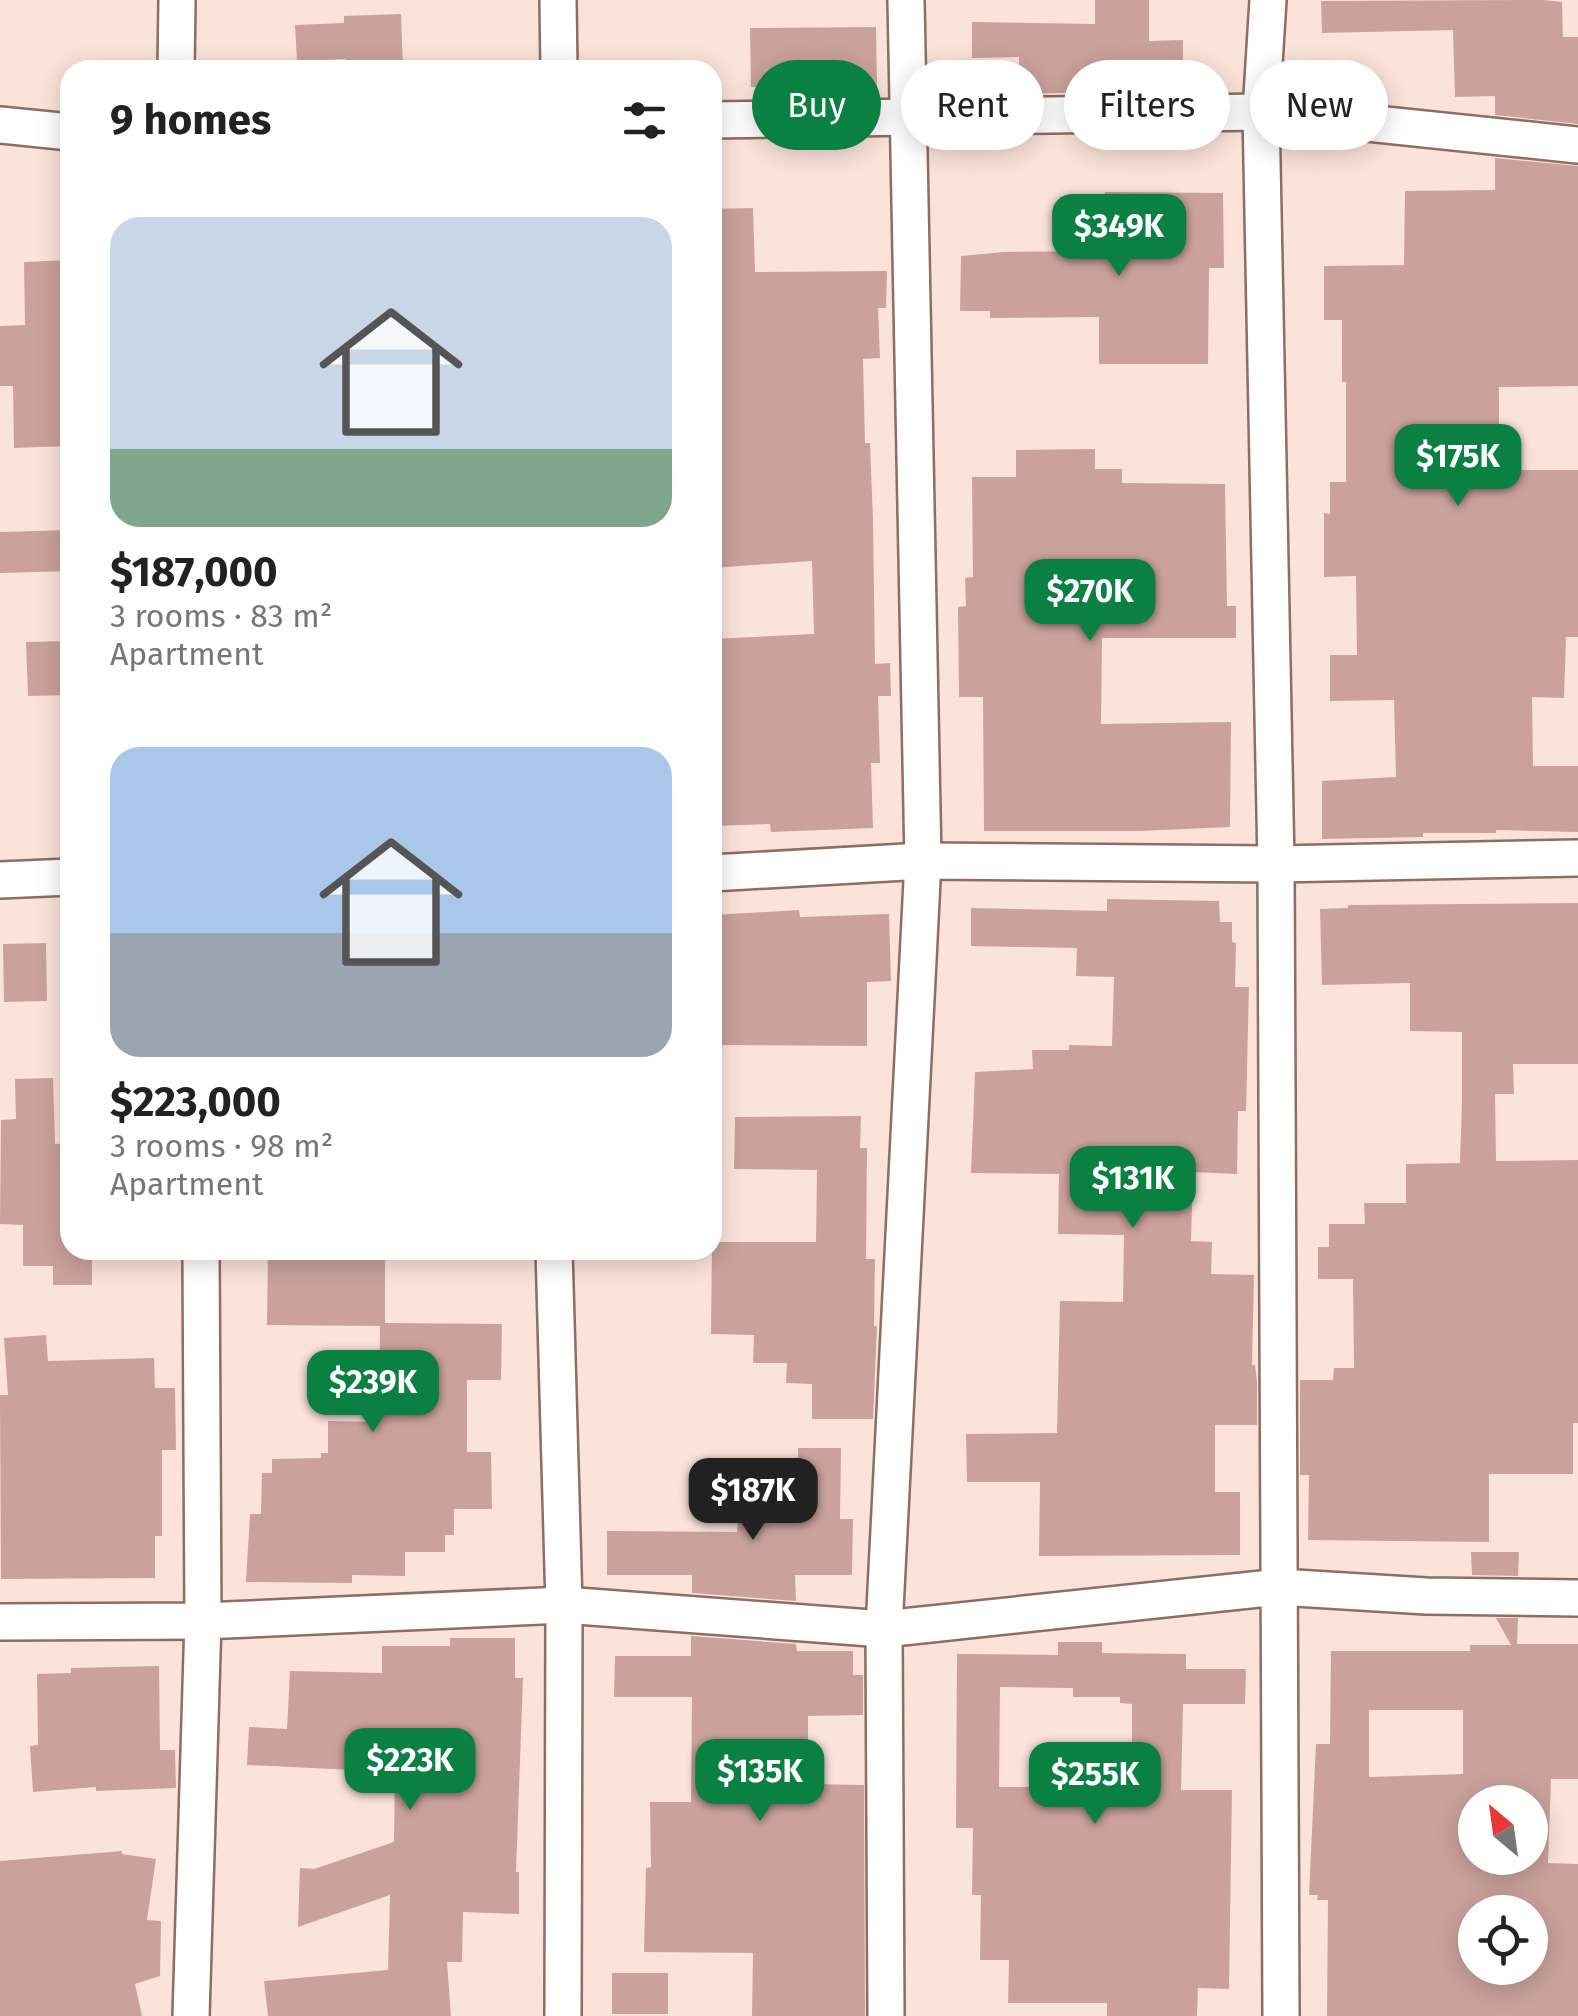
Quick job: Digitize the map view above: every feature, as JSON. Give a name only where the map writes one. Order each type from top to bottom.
[{"type":"street","points":[[176,60],[177,0]]},
{"type":"street","points":[[558,0],[560,60]]},
{"type":"street","points":[[906,0],[908,60]]},
{"type":"street","points":[[1264,60],[1268,0]]},
{"type":"street","points":[[1044,114],[1250,112]]},
{"type":"street","points":[[722,120],[901,116]]},
{"type":"street","points":[[0,125],[60,131]]},
{"type":"street","points":[[1388,125],[1578,145]]},
{"type":"street","points":[[886,2016],[884,1629],[924,860],[910,150]]},
{"type":"street","points":[[1262,150],[1276,864],[1281,2016]]},
{"type":"street","points":[[722,873],[924,860],[1276,864],[1578,858]]},
{"type":"street","points":[[0,880],[60,877]]},
{"type":"street","points":[[191,2016],[203,1622],[201,1260]]},
{"type":"street","points":[[554,1260],[564,1605],[563,2016]]},
{"type":"street","points":[[0,1622],[203,1622],[564,1605],[884,1629],[1279,1587],[1426,1596],[1578,1598]]},
{"type":"building","points":[[1095,0],[1149,0],[1149,41],[1183,40],[1183,60],[1064,60],[1064,93],[1044,93],[1044,60],[972,58],[972,22],[1095,24]]},
{"type":"building","points":[[1321,1],[1562,2],[1563,37],[1578,37],[1578,124],[1495,115],[1495,96],[1455,97],[1453,30],[1322,33]]},
{"type":"building","points":[[401,14],[403,60],[297,60],[295,25],[344,23],[344,16]]},
{"type":"building","points":[[876,27],[877,60],[752,60],[751,87],[750,28]]},
{"type":"building","points":[[1495,158],[1578,166],[1578,386],[1499,387],[1499,470],[1578,470],[1578,637],[1566,637],[1564,698],[1532,697],[1533,766],[1578,766],[1578,832],[1496,830],[1423,833],[1423,837],[1322,839],[1322,781],[1396,777],[1394,700],[1330,701],[1330,655],[1357,655],[1356,576],[1324,577],[1324,513],[1330,514],[1330,482],[1346,482],[1346,382],[1342,382],[1342,320],[1324,320],[1324,266],[1404,265],[1405,191],[1495,190]]},
{"type":"building","points":[[1105,192],[1223,193],[1224,268],[1209,268],[1208,364],[1099,364],[1099,317],[990,318],[990,311],[960,311],[961,256],[1105,251]]},
{"type":"building","points":[[753,208],[755,272],[887,271],[886,308],[878,308],[880,358],[863,359],[865,443],[870,443],[875,664],[890,663],[891,696],[878,696],[880,763],[871,763],[873,828],[771,832],[770,824],[722,826],[722,639],[814,634],[812,561],[722,567],[722,209]]},
{"type":"building","points":[[60,260],[60,446],[14,448],[13,386],[0,386],[0,326],[25,325],[24,262]]},
{"type":"building","points":[[1095,449],[1095,469],[1122,469],[1122,483],[1225,484],[1227,606],[1236,606],[1236,638],[1102,638],[1101,724],[1231,722],[1230,827],[984,831],[983,697],[959,697],[958,607],[966,606],[965,578],[973,577],[972,477],[1016,477],[1016,450]]},
{"type":"building","points":[[60,530],[60,571],[0,573],[0,532]]},
{"type":"building","points":[[60,641],[60,695],[28,696],[26,642]]},
{"type":"building","points":[[1107,899],[1219,901],[1220,922],[1232,922],[1232,942],[1236,943],[1235,987],[1249,987],[1246,1111],[1238,1111],[1237,1174],[1193,1172],[1191,1241],[1212,1242],[1211,1274],[1254,1275],[1252,1365],[1257,1381],[1257,1425],[1215,1425],[1215,1492],[1240,1492],[1240,1555],[1039,1556],[1040,1482],[967,1482],[966,1434],[1057,1433],[1060,1301],[1123,1302],[1124,1235],[1058,1234],[1059,1174],[971,1173],[975,1072],[1033,1069],[1032,1050],[1069,1050],[1069,1045],[1112,1046],[1114,977],[1076,976],[1077,948],[971,946],[971,908],[1107,911]]},
{"type":"building","points":[[1578,903],[1578,1064],[1513,1064],[1514,1094],[1495,1094],[1496,1161],[1578,1160],[1578,1423],[1573,1423],[1573,1474],[1489,1474],[1489,1542],[1308,1540],[1309,1475],[1300,1475],[1300,1380],[1333,1380],[1334,1368],[1354,1368],[1353,1279],[1318,1279],[1318,1247],[1329,1247],[1329,1224],[1365,1224],[1364,1203],[1406,1203],[1406,1164],[1460,1163],[1462,1101],[1462,1032],[1410,1031],[1410,983],[1322,985],[1320,909],[1348,905]]},
{"type":"building","points":[[799,910],[800,917],[889,914],[891,981],[867,982],[867,1046],[722,1045],[722,914]]},
{"type":"building","points":[[46,943],[47,1001],[4,1002],[3,944]]},
{"type":"building","points":[[53,1078],[55,1144],[60,1144],[60,1260],[92,1260],[92,1285],[53,1285],[53,1266],[23,1266],[23,1225],[0,1224],[1,1120],[16,1119],[15,1079]]},
{"type":"building","points":[[861,1116],[860,1148],[867,1148],[866,1259],[875,1259],[873,1419],[812,1419],[812,1384],[786,1383],[787,1363],[753,1363],[754,1335],[711,1334],[712,1260],[722,1260],[722,1242],[816,1242],[817,1170],[734,1169],[735,1117]]},
{"type":"building","points":[[268,1260],[385,1260],[385,1323],[502,1324],[501,1380],[467,1380],[467,1452],[491,1452],[492,1509],[454,1509],[454,1535],[445,1535],[445,1552],[405,1552],[405,1576],[352,1575],[352,1583],[246,1582],[250,1514],[261,1514],[262,1473],[272,1473],[272,1459],[321,1458],[321,1453],[328,1453],[328,1421],[379,1422],[380,1326],[267,1325]]},
{"type":"building","points":[[46,1335],[48,1361],[154,1358],[155,1388],[175,1388],[176,1450],[162,1450],[162,1536],[155,1536],[155,1578],[1,1579],[0,1395],[8,1395],[4,1338]]},
{"type":"building","points":[[798,1448],[841,1448],[840,1519],[853,1519],[852,1575],[795,1575],[796,1601],[692,1593],[692,1575],[607,1575],[607,1531],[737,1532],[738,1518],[798,1518]]},
{"type":"building","points":[[1471,1552],[1519,1552],[1518,1576],[1472,1575]]},
{"type":"building","points":[[1496,1618],[1518,1618],[1517,1644],[1578,1644],[1578,1779],[1551,1779],[1548,1863],[1578,1864],[1578,2016],[1327,2016],[1328,1900],[1309,1895],[1316,1744],[1330,1744],[1331,1651],[1470,1651],[1470,1645],[1511,1645]],"holes":[[[1369,1710],[1463,1710],[1463,1774],[1369,1777]]]},
{"type":"building","points":[[691,1636],[796,1644],[797,1651],[853,1651],[853,1675],[863,1675],[863,1715],[808,1716],[808,1784],[864,1785],[865,2016],[752,2016],[753,1953],[644,1952],[646,1868],[651,1867],[650,1802],[691,1802],[692,1697],[614,1697],[615,1656],[691,1656]]},
{"type":"building","points":[[450,1638],[515,1638],[515,1678],[523,1678],[516,1872],[519,1914],[463,1912],[462,1962],[447,1962],[451,2016],[268,2016],[264,1981],[388,1970],[390,1895],[298,1927],[300,1868],[314,1869],[394,1842],[395,1772],[247,1765],[249,1727],[287,1729],[290,1671],[382,1673],[382,1646],[450,1646]]},
{"type":"building","points":[[1058,1642],[1102,1642],[1102,1653],[1186,1654],[1186,1669],[1246,1669],[1245,1704],[1183,1704],[1181,1790],[1232,1790],[1229,1989],[1198,1988],[1197,2016],[1107,2016],[1107,2003],[1008,2003],[1009,1960],[980,1960],[981,1895],[972,1895],[973,1828],[956,1828],[957,1654],[1058,1655]],"holes":[[[1000,1687],[1073,1688],[1073,1697],[1120,1697],[1120,1703],[1132,1704],[1132,1772],[1102,1771],[1102,1787],[999,1787]]]},
{"type":"building","points":[[159,1666],[160,1750],[175,1750],[176,1788],[96,1791],[96,1787],[33,1792],[30,1746],[38,1745],[37,1674],[71,1673],[71,1668]]},
{"type":"building","points":[[122,1851],[156,1859],[147,1920],[161,1921],[160,1976],[135,1984],[142,2016],[0,2016],[0,1861]]},
{"type":"building","points":[[612,1973],[668,1973],[668,2014],[612,2014]]}]
